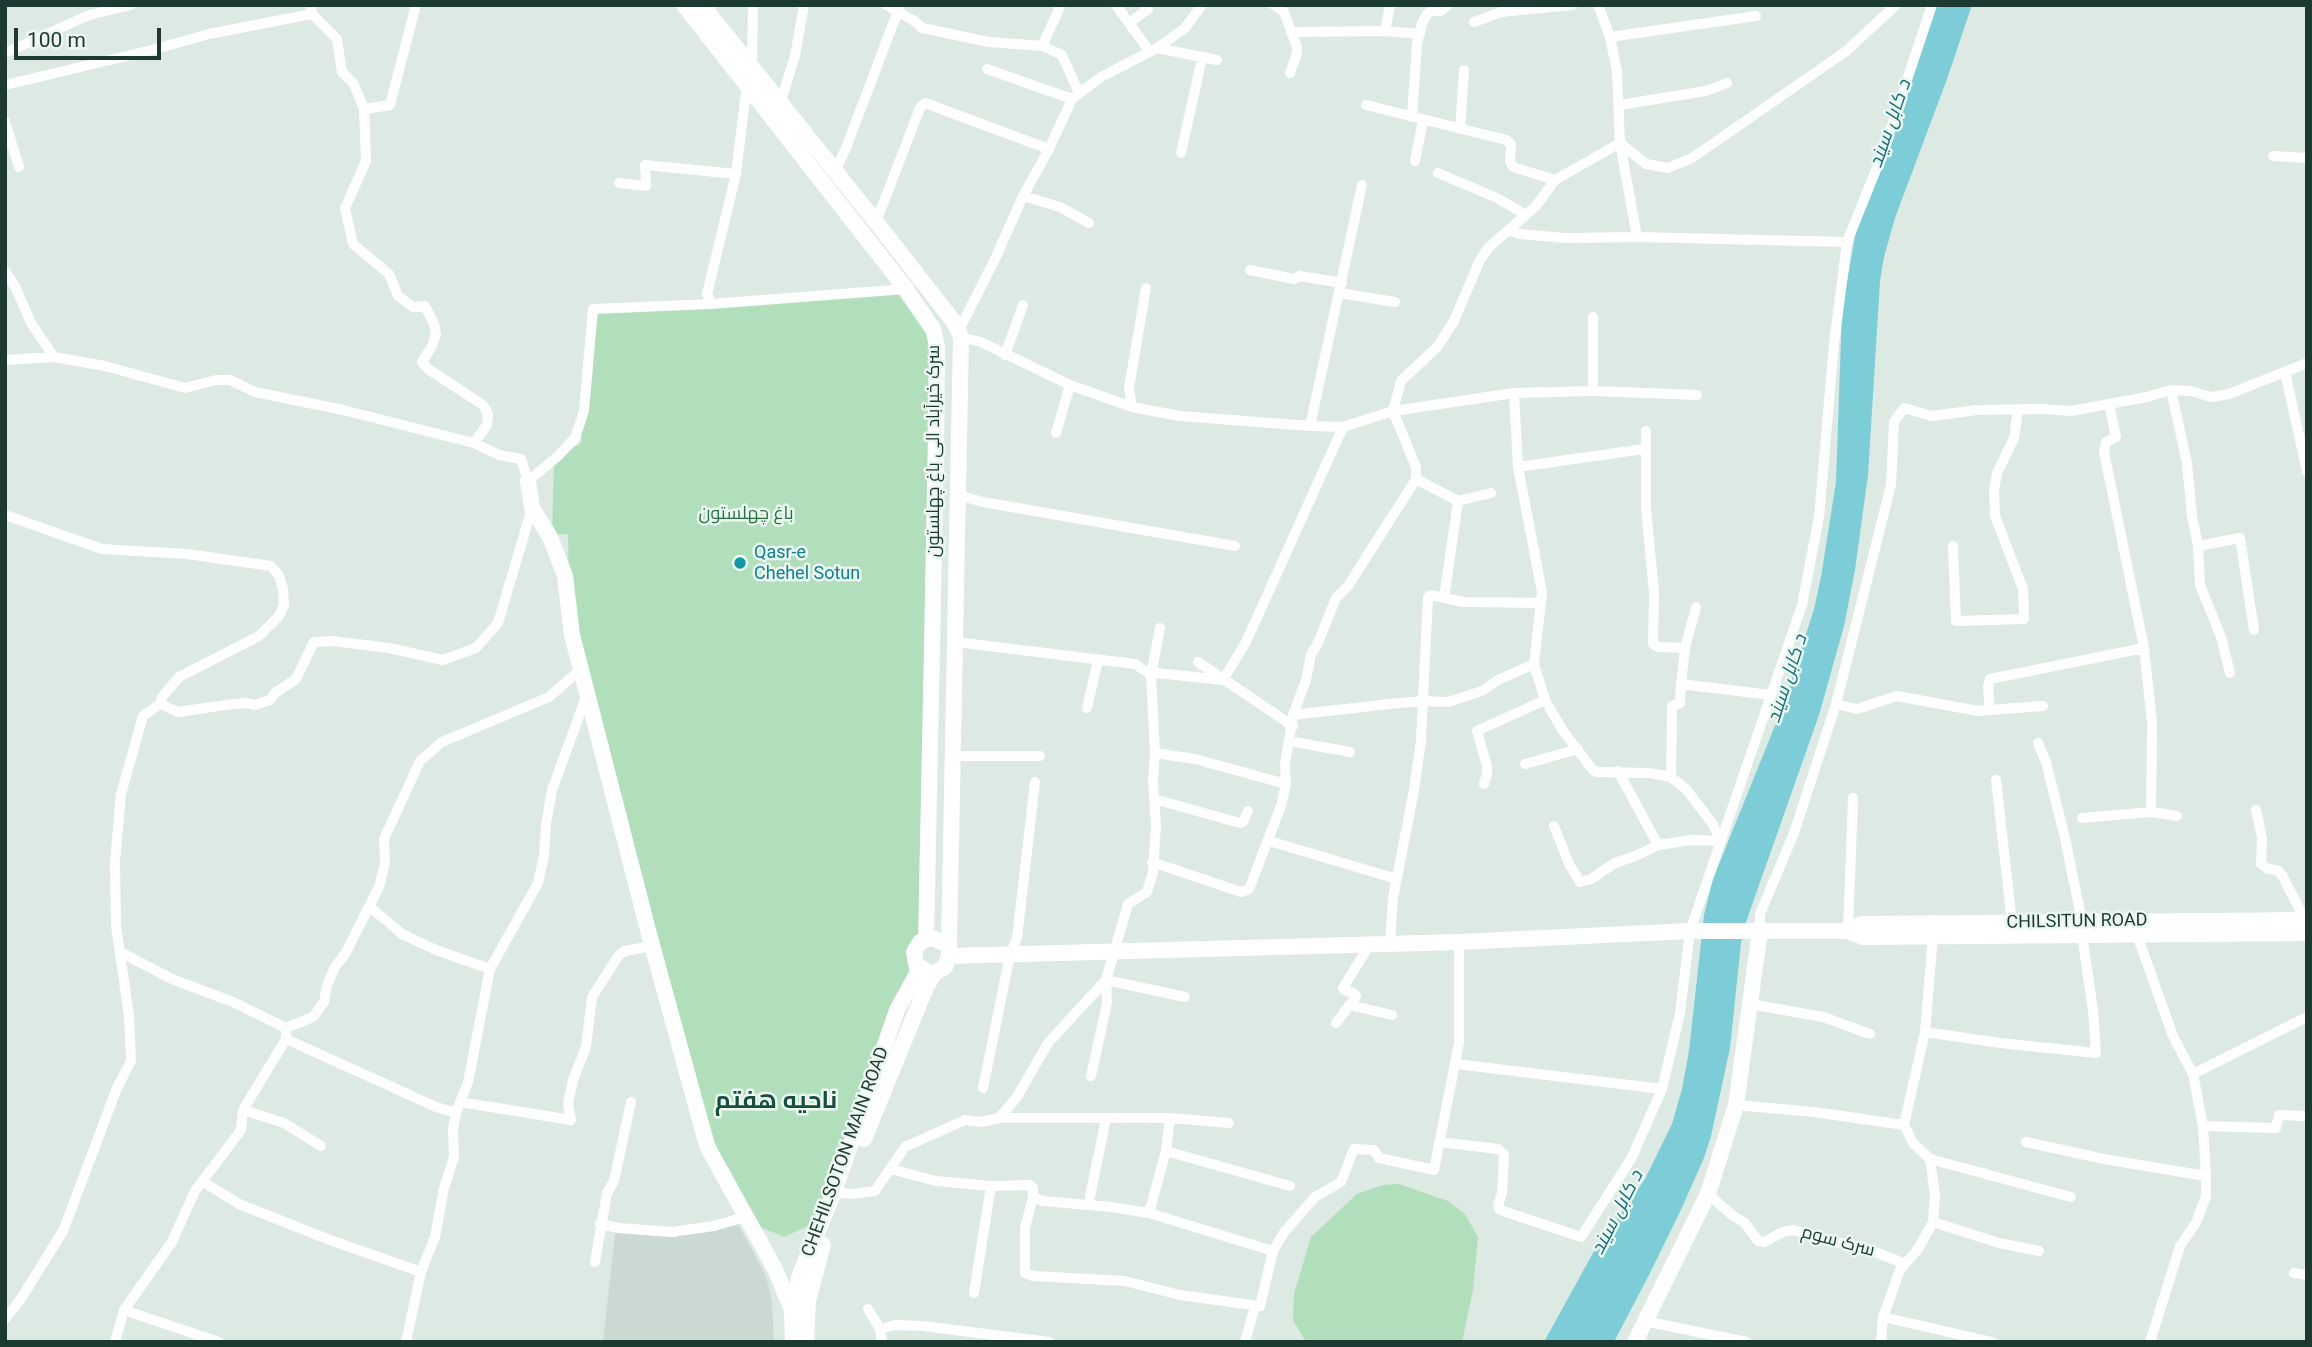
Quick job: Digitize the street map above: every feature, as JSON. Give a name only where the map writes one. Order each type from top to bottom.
[{"type":"main road","name":"سرک خیرآباد الی باغ چهلستون","points":[[684,5],[746,87],[776,111],[933,329],[937,346],[926,939]]},
{"type":"main road","points":[[702,5],[752,68],[776,111],[835,172],[960,334],[949,950],[944,967],[927,971],[916,964],[914,952],[920,942],[926,939],[937,939],[949,950]]},
{"type":"main road","points":[[528,481],[532,508],[550,537],[565,576],[572,635],[707,1146],[775,1269],[792,1310]]},
{"type":"main road","name":"CHILSITUN ROAD","points":[[1848,931],[1862,924],[2012,923],[2137,935],[2306,924]]},
{"type":"main road","name":"CHILSITUN ROAD","points":[[949,950],[1010,955],[1459,942],[1694,931],[1848,931],[1863,937],[2082,928],[2306,924]]},
{"type":"main road","points":[[1634,1342],[1708,1194],[1737,1105],[1750,1004],[1754,930]]},
{"type":"main road","name":"CHEHILSOTON MAIN ROAD","points":[[793,1342],[792,1310],[800,1274],[927,985],[927,971]]},
{"type":"main road","name":"CHEHILSOTON MAIN ROAD","points":[[806,1342],[808,1301],[838,1192]]},
{"type":"main road","points":[[775,1269],[788,1274],[800,1274]]},
{"type":"street","points":[[5,53],[89,15],[131,5]]},
{"type":"street","points":[[364,109],[390,105],[416,5]]},
{"type":"street","points":[[711,304],[707,294],[736,174],[746,87],[752,68],[753,5]]},
{"type":"street","points":[[776,111],[795,56],[804,5]]},
{"type":"street","points":[[886,5],[899,8],[922,28],[989,42],[1042,46],[1062,55],[1076,96]]},
{"type":"street","points":[[1042,46],[1061,5]]},
{"type":"street","points":[[1116,5],[1154,50],[1217,60]]},
{"type":"street","points":[[1202,5],[1185,29],[1154,50],[1101,77],[1076,96],[1023,195],[960,334],[1070,386],[1132,407],[1180,416],[1343,427],[1393,411],[1514,393],[1593,391],[1697,395]]},
{"type":"street","points":[[1274,5],[1284,12],[1297,53],[1290,73]]},
{"type":"street","points":[[1385,31],[1390,5]]},
{"type":"street","points":[[1415,160],[1420,34],[1427,14],[1441,11],[1448,5]]},
{"type":"street","points":[[1474,22],[1501,12],[1573,5]]},
{"type":"street","points":[[1598,5],[1610,37],[1617,72],[1620,142],[1637,237]]},
{"type":"street","points":[[1620,142],[1646,164],[1668,168],[1692,158],[1845,52],[1896,5]]},
{"type":"street","points":[[1439,1142],[1498,1149],[1504,1154],[1502,1193],[1498,1205],[1500,1210],[1581,1237],[1631,1159],[1662,1089],[1680,1013],[1694,931],[1721,841],[1802,605],[1819,517],[1834,344],[1847,243],[1882,155],[1932,5]]},
{"type":"street","points":[[835,172],[899,8]]},
{"type":"street","points":[[1129,23],[1148,9]]},
{"type":"street","points":[[5,85],[312,10],[337,39],[342,72],[354,84],[364,109],[366,161],[345,208],[353,244],[389,274],[398,296],[414,307],[425,306],[436,334],[422,362],[428,369],[483,405],[488,414],[487,425],[474,443]]},
{"type":"street","points":[[1610,37],[1756,16]]},
{"type":"street","points":[[1291,32],[1385,31],[1420,34]]},
{"type":"street","points":[[1181,153],[1202,58]]},
{"type":"street","points":[[987,69],[1076,96]]},
{"type":"street","points":[[1460,129],[1464,70]]},
{"type":"street","points":[[1619,105],[1706,91],[1727,83]]},
{"type":"street","points":[[876,222],[920,108],[925,103],[1049,149]]},
{"type":"street","points":[[1366,105],[1506,139],[1511,144],[1510,161],[1513,167],[1555,180]]},
{"type":"street","points":[[5,122],[19,167]]},
{"type":"street","points":[[1152,862],[1246,892],[1249,889],[1269,841],[1286,784],[1285,764],[1289,741],[1311,654],[1336,598],[1348,586],[1416,479],[1416,467],[1393,411],[1401,381],[1438,346],[1454,321],[1479,262],[1488,248],[1536,206],[1555,180],[1620,142]]},
{"type":"street","points":[[2273,156],[2307,158]]},
{"type":"street","points":[[619,183],[646,186],[645,165],[736,174]]},
{"type":"street","points":[[1438,173],[1497,198],[1526,215]]},
{"type":"street","points":[[1310,426],[1362,185]]},
{"type":"street","points":[[1023,195],[1060,207],[1089,223]]},
{"type":"street","points":[[1510,230],[1520,234],[1564,238],[1637,237],[1847,243]]},
{"type":"street","points":[[1250,270],[1294,279],[1300,276],[1395,302]]},
{"type":"street","points":[[5,271],[16,288],[31,323],[54,356]]},
{"type":"street","points":[[1132,407],[1129,388],[1146,288]]},
{"type":"street","points":[[5,360],[54,356],[105,366],[185,388],[216,380],[230,380],[255,392],[343,410],[474,443],[499,454],[521,459],[528,481],[575,438],[584,411],[593,309],[711,304],[906,289]]},
{"type":"street","points":[[1005,355],[1023,305]]},
{"type":"street","points":[[1592,317],[1593,391]]},
{"type":"street","points":[[1754,930],[1794,833],[1836,704],[1891,485],[1894,422],[1904,408],[1932,416],[1977,410],[2071,411],[2171,390],[2191,391],[2211,397],[2229,394],[2307,363]]},
{"type":"street","points":[[2285,372],[2307,471]]},
{"type":"street","points":[[1056,433],[1070,386]]},
{"type":"street","points":[[2171,390],[2186,463],[2198,546],[2200,585],[2221,637],[2230,673]]},
{"type":"street","points":[[1514,393],[1518,467],[1542,592],[1534,664],[1545,700],[1563,731],[1597,772],[1649,772],[1671,777],[1686,789],[1712,823],[1721,841]]},
{"type":"street","points":[[2109,404],[2116,437],[2106,442],[2104,452],[2144,648],[2152,722],[2151,812]]},
{"type":"street","points":[[1953,546],[1956,621],[2024,619],[2023,589],[1995,516],[1994,491],[1997,473],[2014,438],[2018,410]]},
{"type":"street","points":[[1223,680],[1246,642],[1343,427]]},
{"type":"street","points":[[1646,431],[1646,509],[1654,592],[1653,644],[1658,647],[1685,648]]},
{"type":"street","points":[[1518,467],[1644,449]]},
{"type":"street","points":[[1416,479],[1458,501],[1491,492]]},
{"type":"street","points":[[958,495],[983,502],[1235,545]]},
{"type":"street","points":[[1444,598],[1458,501]]},
{"type":"street","points":[[160,704],[178,712],[246,703],[255,705],[270,700],[275,693],[296,679],[314,642],[332,641],[390,648],[443,660],[476,648],[498,623],[532,508]]},
{"type":"street","points":[[5,515],[102,549],[187,554],[271,566],[279,576],[284,606],[279,616],[258,636],[179,677],[162,697],[160,704],[142,716],[121,794],[114,861],[116,926],[122,953],[131,1061],[117,1088],[63,1231],[5,1319]]},
{"type":"street","points":[[2198,546],[2240,538],[2254,630]]},
{"type":"street","points":[[1390,944],[1393,898],[1421,740],[1427,597],[1431,595],[1463,602],[1540,603]]},
{"type":"street","points":[[1671,777],[1672,706],[1680,702],[1685,648],[1696,607]]},
{"type":"street","points":[[1091,1076],[1107,1003],[1106,980],[1128,904],[1147,892],[1153,872],[1156,825],[1151,675],[1160,628]]},
{"type":"street","points":[[956,642],[1135,664],[1151,675]]},
{"type":"street","points":[[1990,710],[1990,679],[2144,648]]},
{"type":"street","points":[[1087,708],[1098,660]]},
{"type":"street","points":[[1198,662],[1223,680],[1293,721],[1423,701],[1440,704],[1463,698],[1534,664]]},
{"type":"street","points":[[115,1342],[124,1310],[172,1242],[202,1181],[241,1130],[243,1110],[286,1033],[313,1017],[324,1002],[327,985],[335,967],[345,954],[379,887],[385,863],[384,839],[420,761],[442,742],[549,697],[582,668]]},
{"type":"street","points":[[1151,675],[1157,673],[1223,680]]},
{"type":"street","points":[[1682,684],[1770,695]]},
{"type":"street","points":[[406,1342],[421,1272],[435,1237],[444,1188],[454,1157],[453,1129],[468,1082],[490,970],[538,883],[552,790],[588,691]]},
{"type":"street","points":[[1836,704],[1857,709],[1897,696],[1978,711],[2043,706]]},
{"type":"street","points":[[1484,784],[1487,766],[1477,731],[1545,700]]},
{"type":"street","points":[[1289,741],[1350,752]]},
{"type":"street","points":[[1925,1032],[2096,1053],[2082,928],[2065,838],[2046,762],[2038,743]]},
{"type":"street","points":[[1525,764],[1577,749]]},
{"type":"street","points":[[1155,753],[1195,759],[1286,784]]},
{"type":"street","points":[[953,756],[1040,756]]},
{"type":"street","points":[[1618,771],[1658,845]]},
{"type":"street","points":[[1996,780],[2012,923]]},
{"type":"street","points":[[983,1088],[1010,955],[1017,938],[1035,782]]},
{"type":"street","points":[[1154,799],[1240,823],[1248,811]]},
{"type":"street","points":[[1848,931],[1853,799]]},
{"type":"street","points":[[2256,810],[2262,838],[2261,864],[2282,875],[2306,924]]},
{"type":"street","points":[[2082,818],[2151,812],[2177,816]]},
{"type":"street","points":[[1554,826],[1569,864],[1580,883],[1615,863],[1658,845],[1721,841]]},
{"type":"street","points":[[1269,841],[1398,879]]},
{"type":"street","points":[[369,906],[402,934],[490,970]]},
{"type":"street","points":[[2137,935],[2174,1036],[2193,1074],[2203,1126],[2206,1176],[2206,1196],[2196,1223],[2180,1246],[2150,1342]]},
{"type":"street","points":[[1933,936],[1925,1032],[1904,1125],[1913,1143],[1930,1159],[2071,1197]]},
{"type":"street","points":[[891,1169],[936,1181],[991,1186],[1030,1185],[1033,1188],[1033,1197],[1025,1228],[1025,1273],[1033,1276],[1125,1281],[1180,1295],[1261,1306],[1273,1251],[1285,1231],[1315,1197],[1341,1182],[1354,1149],[1374,1150],[1379,1158],[1430,1171],[1435,1168],[1459,1043],[1459,942]]},
{"type":"street","points":[[1336,1023],[1356,996],[1343,988],[1370,944]]},
{"type":"street","points":[[122,953],[172,979],[233,1002],[286,1033],[436,1107],[458,1107],[571,1120],[568,1104],[573,1080],[586,1047],[592,997],[619,955],[625,951],[652,946]]},
{"type":"street","points":[[1106,980],[1185,997]]},
{"type":"street","points":[[999,1118],[1017,1097],[1048,1043],[1106,980]]},
{"type":"street","points":[[1750,1004],[1823,1017],[1870,1034]]},
{"type":"street","points":[[1349,1006],[1392,1016]]},
{"type":"street","points":[[2193,1074],[2307,1017]]},
{"type":"street","points":[[1456,1064],[1662,1089]]},
{"type":"street","points":[[595,1262],[600,1224],[607,1193],[614,1181],[631,1102]]},
{"type":"street","points":[[1737,1105],[1814,1112],[1904,1125]]},
{"type":"street","points":[[243,1110],[284,1123],[321,1146]]},
{"type":"street","points":[[2203,1126],[2276,1128],[2279,1115],[2307,1116]]},
{"type":"street","points":[[838,1192],[875,1191],[905,1147],[965,1120],[981,1122],[999,1118],[1170,1118],[1229,1123]]},
{"type":"street","points":[[1090,1197],[1106,1118]]},
{"type":"street","points":[[1149,1213],[1166,1151],[1170,1118]]},
{"type":"street","points":[[2026,1142],[2104,1159],[2206,1176]]},
{"type":"street","points":[[1166,1151],[1290,1186]]},
{"type":"street","points":[[1881,1342],[1883,1317],[1900,1270],[1918,1249],[1933,1222],[1935,1196],[1930,1159]]},
{"type":"street","points":[[202,1181],[239,1204],[421,1272]]},
{"type":"street","points":[[974,1293],[991,1186]]},
{"type":"street","name":"سرک سوم","points":[[1708,1194],[1745,1223],[1758,1241],[1764,1242],[1793,1230],[1878,1253],[1905,1264]]},
{"type":"street","points":[[1033,1197],[1043,1201],[1149,1213],[1273,1251]]},
{"type":"street","points":[[600,1224],[672,1232],[714,1226],[745,1217]]},
{"type":"street","points":[[1933,1222],[1999,1243],[2039,1251]]},
{"type":"street","points":[[2294,1273],[2307,1275]]},
{"type":"street","points":[[1245,1342],[1255,1306]]},
{"type":"street","points":[[868,1309],[880,1329],[882,1342]]},
{"type":"street","points":[[124,1310],[219,1342]]},
{"type":"street","points":[[1883,1317],[1992,1342]]},
{"type":"street","points":[[1644,1321],[1747,1342]]},
{"type":"street","points":[[880,1329],[895,1325],[923,1326],[1049,1342]]},
{"type":"shaded area","points":[[738,1224],[766,1276],[772,1303],[774,1342],[603,1342],[615,1233],[670,1237]]},
{"type":"green space","name":"باغ چهلستون","points":[[895,290],[929,338],[920,935],[909,962],[909,974],[812,1224],[784,1237],[751,1223],[722,1167],[676,1007],[569,604],[568,534],[552,535],[554,460],[581,443],[594,311]]},
{"type":"green space","points":[[1399,1184],[1448,1201],[1465,1214],[1478,1237],[1473,1290],[1462,1342],[1306,1342],[1293,1320],[1294,1294],[1311,1237],[1357,1194],[1383,1185]]},
{"type":"water","points":[[1937,5],[1972,5],[1895,218],[1884,257],[1880,281],[1868,475],[1844,626],[1819,715],[1746,922],[1741,943],[1730,1048],[1711,1136],[1679,1214],[1614,1342],[1544,1342],[1593,1253],[1645,1179],[1672,1124],[1689,1051],[1704,915],[1713,879],[1785,701],[1814,609],[1821,577],[1836,482],[1842,310],[1856,231]]},
{"type":"place","name":"Qasr-e Chehel Sotun","points":[[740,563]]},
{"type":"district","name":"ناحیه هفتم","points":[[776,1102]]},
{"type":"water label","name":"د کابل سيند","points":[[1891,124]]},
{"type":"water label","name":"د کابل سيند","points":[[1788,679]]},
{"type":"water label","name":"د کابل سيند","points":[[1618,1213]]}]
